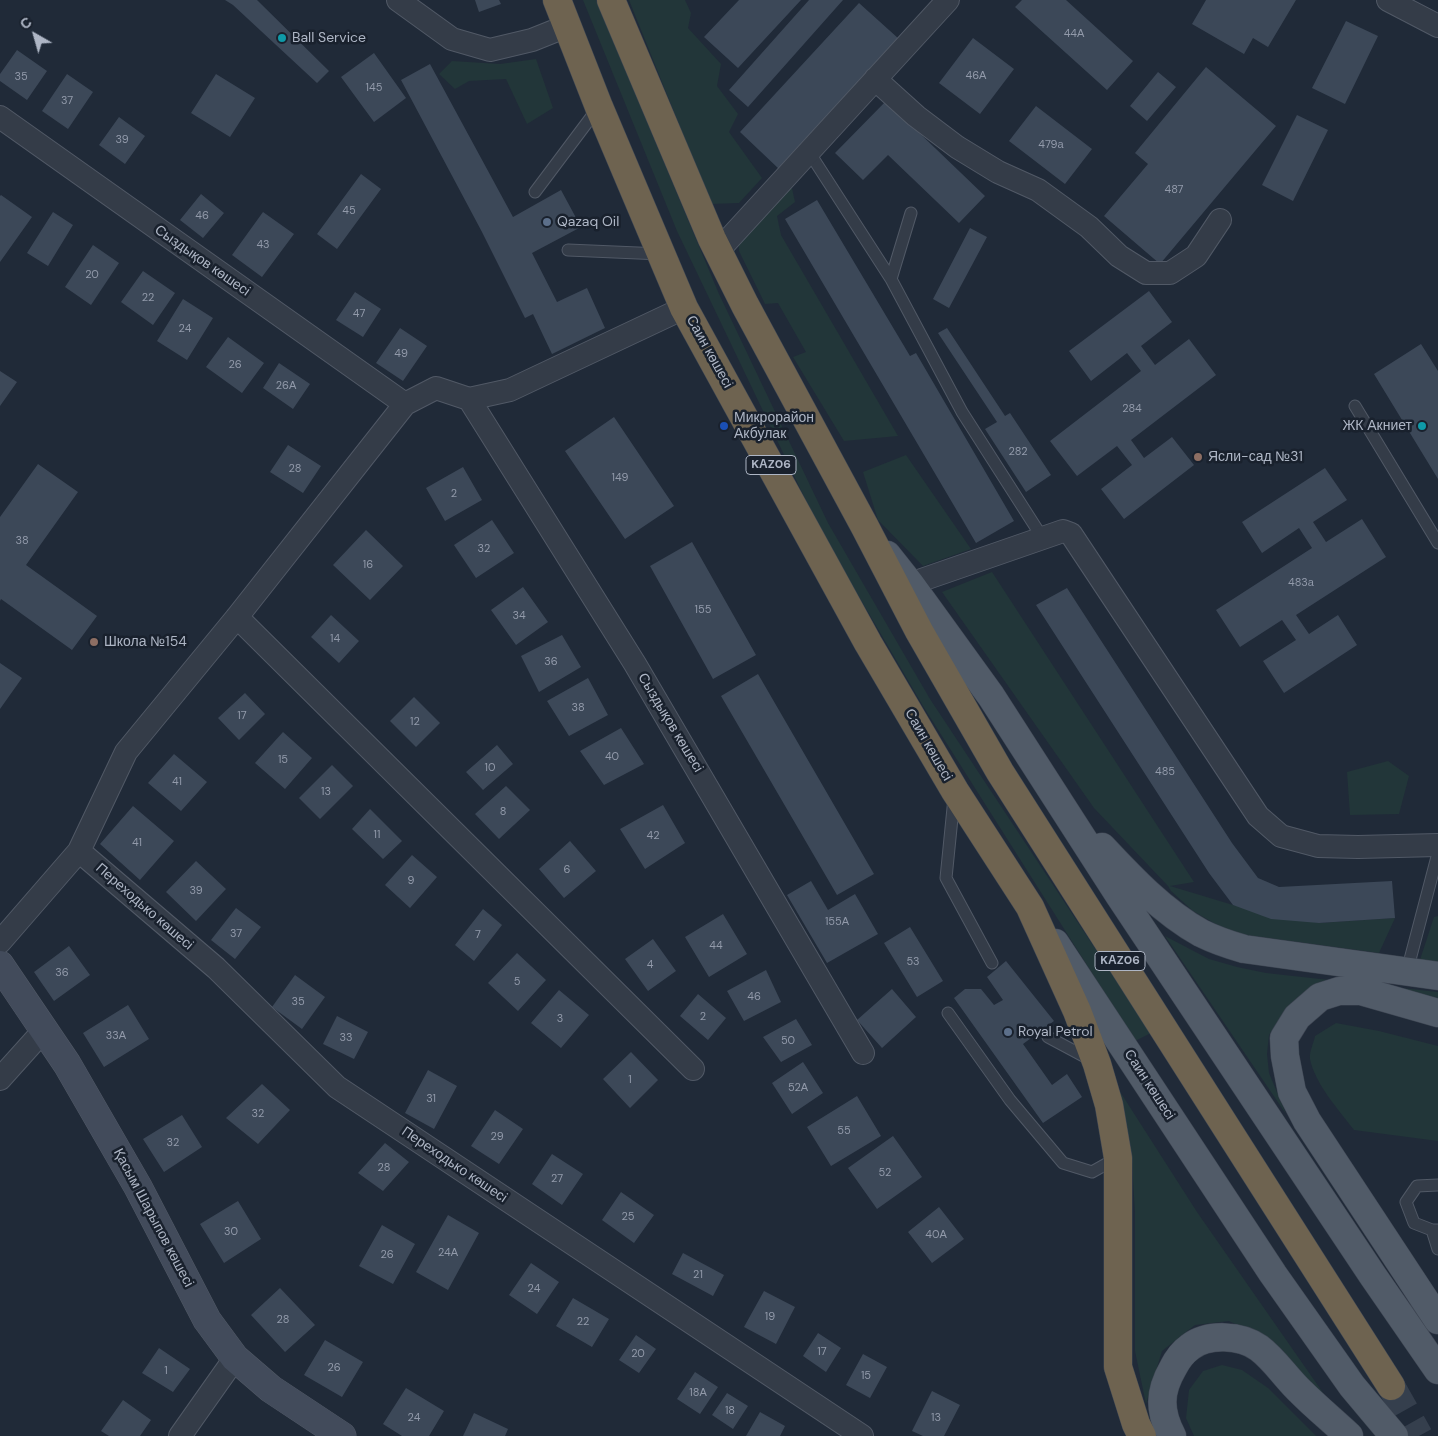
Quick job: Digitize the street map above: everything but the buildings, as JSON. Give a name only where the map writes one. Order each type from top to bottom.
[{"type":"highway","name":"Саин көшесі","points":[[557,0],[599,107],[684,308],[868,643],[955,791],[1030,907]]},
{"type":"highway","name":"KАZ06","points":[[611,0],[718,251],[745,306],[865,527],[918,631],[1000,772],[1391,1386]]},
{"type":"highway","name":"KАZ06","points":[[1030,907],[1077,1011],[1097,1064],[1109,1104],[1118,1158],[1118,1367],[1136,1424],[1142,1436]]},
{"type":"main road","points":[[865,527],[910,584],[991,696],[1119,895],[1373,1276],[1438,1370]]},
{"type":"main road","points":[[1052,790],[1110,855],[1149,894],[1180,920],[1202,933],[1223,943],[1244,949],[1438,976]]},
{"type":"main road","name":"Саин көшесі","points":[[1030,907],[1273,1274],[1352,1386],[1394,1436]]},
{"type":"main road","points":[[1438,1012],[1360,991],[1339,991],[1320,997],[1297,1017],[1284,1038],[1284,1056],[1292,1092],[1307,1121],[1438,1320]]},
{"type":"main road","points":[[1172,1436],[1166,1425],[1161,1398],[1167,1378],[1177,1361],[1190,1347],[1203,1340],[1222,1337],[1242,1340],[1258,1347],[1299,1391],[1349,1436]]},
{"type":"street","points":[[398,0],[452,39],[490,50],[532,40],[568,26]]},
{"type":"street","points":[[718,251],[948,0]]},
{"type":"street","points":[[1388,0],[1438,26]]},
{"type":"street","points":[[875,79],[916,116],[956,147],[998,172],[1038,190],[1089,226],[1119,256],[1146,273],[1170,273],[1196,256],[1220,220]]},
{"type":"street","name":"Сыздықов көшесі","points":[[0,117],[405,404]]},
{"type":"street","points":[[0,942],[79,851],[126,752],[238,617],[405,404],[436,388],[469,399],[510,390],[684,308]]},
{"type":"street","name":"Сыздықов көшесі","points":[[469,399],[636,664],[863,1053]]},
{"type":"street","points":[[910,584],[1042,537],[1063,531],[1071,534],[1258,816],[1281,836],[1318,846],[1438,845]]},
{"type":"street","points":[[238,617],[693,1070]]},
{"type":"street","name":"Переходько көшесі","points":[[79,851],[216,968],[337,1087],[862,1436]]},
{"type":"street","name":"Қасым Шарыпов көшесі","points":[[0,965],[67,1064],[138,1187],[207,1320],[236,1358],[271,1389],[342,1436]]},
{"type":"street","points":[[0,1079],[44,1030]]},
{"type":"street","points":[[180,1436],[236,1358]]},
{"type":"lane","points":[[535,192],[599,107]]},
{"type":"lane","points":[[809,152],[892,279],[962,412],[1042,537]]},
{"type":"lane","points":[[892,279],[911,212]]},
{"type":"lane","points":[[568,250],[661,254]]},
{"type":"lane","points":[[1355,406],[1438,543]]},
{"type":"lane","points":[[955,791],[946,878],[992,963]]},
{"type":"lane","points":[[1407,972],[1438,853]]},
{"type":"lane","points":[[948,1013],[1010,1100],[1063,1163],[1092,1172],[1118,1158]]},
{"type":"lane","points":[[1048,1037],[1097,1064]]},
{"type":"lane","points":[[1438,1185],[1416,1186],[1406,1202],[1414,1223],[1435,1230],[1438,1250]]},
{"type":"green space","points":[[583,0],[596,0],[719,294],[828,523],[930,699],[1151,1033],[1135,1041],[923,706],[820,530],[677,231]]},
{"type":"green space","points":[[629,0],[685,0],[691,13],[688,28],[721,64],[717,86],[738,114],[729,132],[762,178],[739,203],[711,204]]},
{"type":"green space","points":[[536,59],[553,108],[527,124],[506,79],[469,81],[455,89],[439,74],[452,61],[500,64]]},
{"type":"green space","points":[[791,184],[795,202],[777,216],[781,235],[898,436],[844,441],[793,357],[806,352],[778,303],[765,304],[739,251],[738,239]]},
{"type":"green space","points":[[906,455],[971,549],[923,566],[878,520],[863,472]]},
{"type":"green space","points":[[992,572],[1194,882],[1170,886],[1233,905],[1319,923],[1395,918],[1379,953],[1231,933],[1193,911],[1171,891],[1094,808],[942,592]]},
{"type":"green space","points":[[1388,761],[1409,776],[1399,814],[1350,815],[1347,772]]},
{"type":"green space","points":[[1438,916],[1438,967],[1418,966],[1434,917]]},
{"type":"green space","points":[[1165,936],[1209,959],[1237,967],[1266,973],[1438,992],[1438,1003],[1311,989],[1289,1005],[1269,1035],[1267,1054],[1269,1073],[1286,1114]]},
{"type":"green space","points":[[1336,1023],[1379,1031],[1438,1046],[1438,1141],[1354,1130],[1322,1087],[1310,1059],[1315,1036]]},
{"type":"green space","points":[[1110,1076],[1197,1212],[1335,1410],[1263,1337],[1229,1321],[1195,1325],[1162,1351],[1146,1404],[1135,1351],[1135,1212],[1132,1163],[1125,1124]]},
{"type":"green space","points":[[1222,1365],[1242,1370],[1268,1388],[1316,1436],[1194,1436],[1186,1418],[1189,1390],[1203,1371]]},
{"type":"tunnel","points":[[1391,1386],[1419,1436]]},
{"type":"place","name":"Ball Service","points":[[282,38]]},
{"type":"place","name":"Qazaq Oil","points":[[547,222]]},
{"type":"place","name":"Микрорайон Акбулак","points":[[724,426]]},
{"type":"place","name":"ЖК Акниет","points":[[1422,426]]},
{"type":"place","name":"Ясли-сад №31","points":[[1198,457]]},
{"type":"place","name":"Школа №154","points":[[94,642]]},
{"type":"place","name":"Royal Petrol","points":[[1008,1032]]}]
